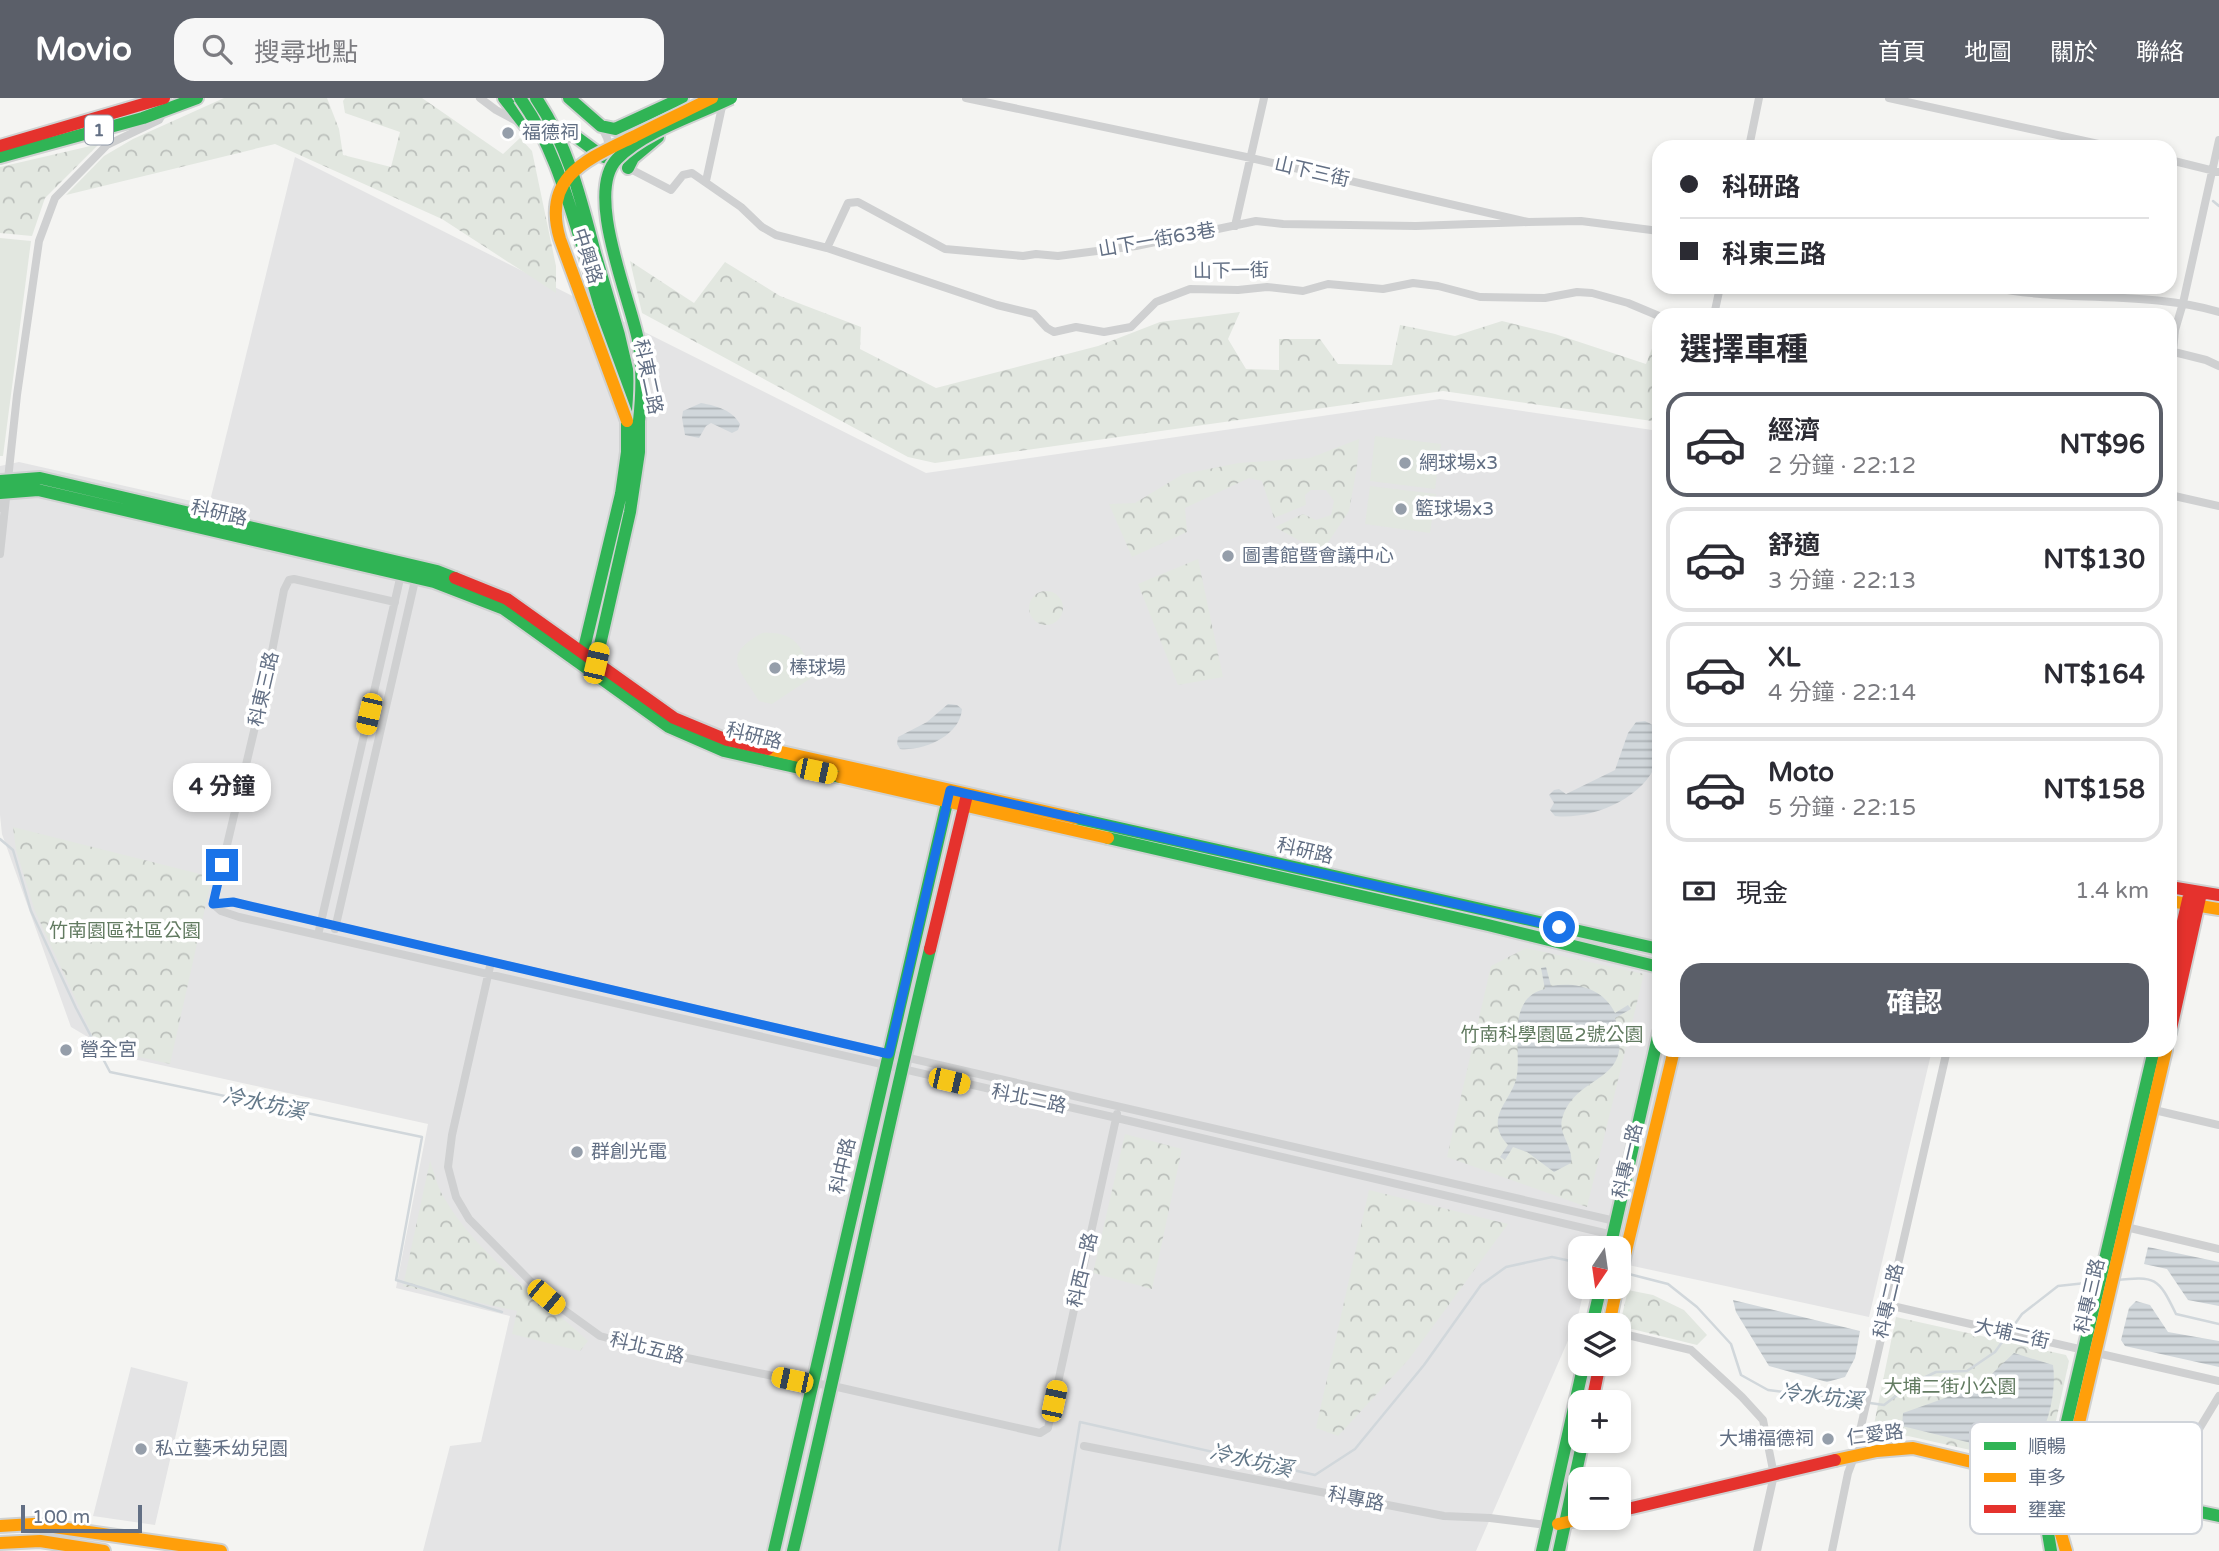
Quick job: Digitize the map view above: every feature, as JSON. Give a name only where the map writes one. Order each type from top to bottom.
[{"type":"street","name":"1","points":[[0,146],[163,103],[197,98]]},
{"type":"street","points":[[480,98],[513,121],[575,136],[602,156],[671,190],[683,174],[687,173],[706,181],[722,100]]},
{"type":"street","points":[[504,98],[524,125]]},
{"type":"street","name":"科東二路","points":[[520,98],[535,117],[557,164],[590,254]]},
{"type":"street","name":"科東二路","points":[[536,98],[545,109],[574,176],[610,341],[633,421],[627,452],[627,496],[595,669]]},
{"type":"street","points":[[569,98],[601,126],[612,160]]},
{"type":"street","points":[[601,126],[615,129],[682,98]]},
{"type":"street","name":"中興路","points":[[633,421],[575,285],[558,231],[555,214],[558,194],[569,175],[585,160],[722,100],[737,98]]},
{"type":"street","name":"山下三街","points":[[966,98],[1251,158],[1528,222],[1581,221],[1652,230]]},
{"type":"street","points":[[1235,226],[1264,98]]},
{"type":"street","points":[[1750,140],[1759,98]]},
{"type":"street","points":[[1889,98],[2080,140]]},
{"type":"street","name":"中興路","points":[[612,160],[722,100]]},
{"type":"street","name":"中興路","points":[[633,421],[642,390],[638,339],[606,218],[604,183],[612,163],[629,149],[722,100]]},
{"type":"street","name":"1","points":[[0,157],[163,103]]},
{"type":"street","points":[[0,508],[39,241],[55,198],[107,145],[159,120],[163,103]]},
{"type":"street","points":[[575,136],[590,130],[590,116]]},
{"type":"street","name":"中興路","points":[[628,168],[652,140]]},
{"type":"street","points":[[2177,323],[2216,171],[2219,140]]},
{"type":"street","points":[[2177,162],[2216,171]]},
{"type":"street","name":"山下一街","points":[[706,181],[741,207],[762,227],[776,234],[827,248],[994,304],[1034,314],[1054,332],[1076,327],[1104,332],[1130,327],[1156,302],[1190,289],[1238,290],[1267,287],[1303,291],[1328,284],[1383,289],[1413,284],[1438,286],[1480,297],[1545,298],[1577,292],[1592,293],[1652,313]]},
{"type":"street","name":"山下一街63巷","points":[[827,248],[848,203],[853,201],[859,201],[945,249],[1023,256],[1058,256],[1136,246],[1256,220],[1283,224],[1416,226],[1528,222]]},
{"type":"street","points":[[2036,294],[2183,303],[2219,312]]},
{"type":"street","points":[[2177,353],[2219,366]]},
{"type":"street","points":[[0,554],[4,488]]},
{"type":"street","name":"科研路","points":[[4,488],[38,490],[417,572],[437,571],[507,599],[669,727],[724,751],[948,795],[1652,947]]},
{"type":"street","points":[[2177,497],[2219,506]]},
{"type":"street","name":"科東二路","points":[[582,659],[615,551]]},
{"type":"street","points":[[318,935],[402,569]]},
{"type":"street","points":[[333,938],[417,572]]},
{"type":"street","name":"科東三路","points":[[213,904],[268,672],[284,590],[289,580],[395,602]]},
{"type":"street","name":"科中路","points":[[774,1551],[948,795]]},
{"type":"street","name":"科研路","points":[[966,799],[1652,965]]},
{"type":"street","name":"科中路","points":[[793,1551],[901,1070],[966,799]]},
{"type":"street","points":[[2177,890],[2219,909]]},
{"type":"street","points":[[2177,900],[2219,895]]},
{"type":"street","points":[[2177,955],[2194,898]]},
{"type":"street","points":[[2177,994],[2194,898]]},
{"type":"street","name":"科北二路","points":[[213,904],[233,902],[491,962],[887,1060],[901,1070],[1116,1118],[1591,1236]]},
{"type":"street","name":"科北二路","points":[[213,904],[230,914],[489,974],[887,1060],[904,1057],[1615,1221]]},
{"type":"street","name":"科北五路","points":[[491,962],[449,1152],[451,1185],[470,1219],[546,1297],[600,1336],[668,1354],[1045,1432]]},
{"type":"street","name":"科專一路","points":[[1612,1236],[1653,1057]]},
{"type":"street","name":"科專一路","points":[[1630,1236],[1672,1057]]},
{"type":"street","name":"科專二路","points":[[1832,1551],[1945,1057]]},
{"type":"street","name":"科專三路","points":[[2109,1274],[2126,1227],[2147,1109],[2153,1057]]},
{"type":"street","name":"科專三路","points":[[2074,1422],[2147,1109],[2164,1057]]},
{"type":"street","name":"科西一路","points":[[1045,1432],[1119,1106]]},
{"type":"street","points":[[2147,1109],[2219,1125]]},
{"type":"street","points":[[1615,1221],[1631,1233]]},
{"type":"street","points":[[2126,1227],[2219,1249]]},
{"type":"street","points":[[1624,1236],[1631,1233]]},
{"type":"street","name":"大埔二街","points":[[1888,1305],[2219,1381]]},
{"type":"street","points":[[1631,1336],[1691,1350],[1763,1420],[1774,1475],[1757,1551]]},
{"type":"street","points":[[1542,1551],[1581,1376]]},
{"type":"street","points":[[2202,1423],[2219,1395]]},
{"type":"street","name":"科專路","points":[[1084,1446],[1444,1517],[1490,1518],[1547,1525]]},
{"type":"street","name":"仁愛路","points":[[1631,1508],[1878,1451],[1913,1448],[1970,1461]]},
{"type":"street","points":[[1559,1551],[1580,1453]]},
{"type":"street","points":[[1547,1525],[1568,1522]]},
{"type":"street","points":[[0,1526],[33,1524],[221,1551]]},
{"type":"street","name":"科專三路","points":[[2061,1534],[2066,1551]]},
{"type":"street","points":[[0,1543],[40,1541],[104,1551]]},
{"type":"shaded area","points":[[295,157],[926,473],[1440,399],[1652,430],[1652,1057],[1930,1057],[1869,1317],[1631,1266],[1631,1236],[1568,1236],[1568,1299],[1582,1299],[1579,1313],[1568,1313],[1568,1341],[1476,1551],[423,1551],[450,1446],[481,1442],[510,1316],[396,1288],[428,1124],[120,1056],[71,1027],[2,834],[0,815],[0,466],[19,462],[209,505]]},
{"type":"shaded area","points":[[701,403],[728,412],[740,424],[738,430],[732,433],[711,423],[699,438],[685,435],[683,411]]},
{"type":"shaded area","points":[[948,704],[962,709],[960,719],[948,734],[930,744],[900,749],[897,744],[898,737],[927,722]]},
{"type":"shaded area","points":[[1645,721],[1652,725],[1652,770],[1648,778],[1622,801],[1605,808],[1588,814],[1555,816],[1550,810],[1554,803],[1549,795],[1559,789],[1566,794],[1615,770],[1628,733],[1636,722]]},
{"type":"shaded area","points":[[1546,967],[1551,986],[1579,986],[1596,992],[1610,1004],[1615,1013],[1628,1005],[1631,1009],[1615,1018],[1619,1040],[1618,1055],[1612,1067],[1581,1091],[1563,1116],[1563,1134],[1570,1151],[1571,1163],[1554,1172],[1527,1152],[1513,1147],[1505,1160],[1500,1157],[1508,1145],[1498,1126],[1498,1117],[1517,1075],[1520,1013],[1533,994],[1545,989],[1541,968]]},
{"type":"shaded area","points":[[2148,1247],[2219,1262],[2219,1306],[2188,1300],[2167,1269],[2144,1264]]},
{"type":"shaded area","points":[[1733,1300],[1860,1331],[1855,1358],[1845,1377],[1827,1382],[1769,1366],[1736,1312]]},
{"type":"shaded area","points":[[2136,1301],[2150,1305],[2168,1332],[2219,1341],[2219,1367],[2125,1346],[2121,1340],[2129,1308]]},
{"type":"shaded area","points":[[2014,1353],[2053,1365],[2052,1401],[2046,1422],[1970,1422],[1970,1443],[1902,1426],[1903,1413],[1979,1386]]},
{"type":"shaded area","name":"私立藝禾幼兒園","points":[[131,1367],[188,1382],[155,1525],[93,1516]]},
{"type":"green space","points":[[224,98],[327,98],[339,129],[343,155],[391,167],[400,132],[345,113],[345,98],[422,98],[503,154],[520,138],[532,151],[556,266],[556,293],[442,219],[275,144],[66,195],[104,156],[133,139]]},
{"type":"green space","points":[[99,144],[45,198],[32,236],[0,233],[0,167]]},
{"type":"green space","points":[[0,238],[31,241],[3,456],[0,456]]},
{"type":"green space","points":[[630,261],[694,303],[725,262],[780,296],[861,327],[860,349],[936,388],[1098,346],[1160,322],[1240,312],[1228,339],[1246,369],[1279,370],[1279,339],[1320,339],[1338,364],[1392,365],[1400,325],[1455,336],[1502,321],[1555,334],[1646,364],[1652,348],[1652,421],[1443,391],[935,463],[908,457],[642,313]]},
{"type":"green space","name":"網球場x3","points":[[1375,436],[1441,444],[1435,489],[1370,481]]},
{"type":"green space","points":[[1359,439],[1349,511],[1325,547],[1318,551],[1275,527],[1303,514],[1316,520],[1331,515],[1334,501],[1326,490],[1311,490],[1305,495],[1306,505],[1274,518],[1262,481],[1249,478],[1185,508],[1187,532],[1132,557],[1109,504],[1135,503],[1183,474],[1239,463],[1310,458]]},
{"type":"green space","name":"籃球場x3","points":[[1370,486],[1436,494],[1430,533],[1365,524]]},
{"type":"green space","points":[[1198,559],[1223,677],[1178,685],[1138,584]]},
{"type":"green space","points":[[1046,591],[1058,596],[1063,608],[1058,620],[1046,625],[1034,620],[1029,608],[1034,596]]},
{"type":"green space","name":"棒球場","points":[[762,633],[774,633],[790,638],[801,649],[814,676],[772,704],[759,701],[738,664],[741,649]]},
{"type":"green space","name":"竹南園區社區公園","points":[[13,827],[212,877],[170,1064],[127,1054],[93,1037],[35,911],[16,850]]},
{"type":"green space","name":"竹南科學園區2號公園","points":[[1526,948],[1644,974],[1587,1207],[1447,1157],[1491,966]]},
{"type":"green space","points":[[1125,1134],[1182,1149],[1152,1289],[1093,1273]]},
{"type":"green space","points":[[430,1161],[441,1192],[457,1218],[473,1238],[510,1274],[588,1341],[580,1351],[512,1334],[517,1311],[403,1286]]},
{"type":"green space","points":[[1369,1190],[1508,1224],[1409,1359],[1338,1436],[1316,1428]]},
{"type":"green space","points":[[1631,1291],[1653,1295],[1684,1310],[1707,1335],[1697,1345],[1631,1329],[1631,1313],[1623,1313],[1626,1299],[1631,1299]]},
{"type":"green space","name":"大埔二街小公園","points":[[1896,1317],[2066,1355],[2069,1361],[2056,1422],[1970,1422],[1970,1450],[1908,1436],[1871,1439]]},
{"type":"waterway","points":[[2213,201],[2219,206]]},
{"type":"waterway","name":"冷水坑溪","points":[[0,839],[13,850],[31,911],[76,1008],[110,1072],[422,1137],[396,1280],[502,1312]]},
{"type":"waterway","name":"冷水坑溪","points":[[1059,1551],[1080,1422],[1315,1475],[1355,1449],[1424,1365],[1481,1285],[1506,1267],[1552,1257],[1568,1260]]},
{"type":"waterway","name":"冷水坑溪","points":[[1631,1275],[1668,1284],[1697,1307],[1731,1344],[1741,1375],[1768,1390],[1863,1402]]},
{"type":"waterway","name":"冷水坑溪","points":[[2115,1280],[2148,1279],[2160,1286],[2176,1314],[2219,1324]]},
{"type":"waterway","name":"冷水坑溪","points":[[1870,1403],[1884,1405],[1913,1383],[1936,1372],[1967,1371],[1995,1352],[2022,1314],[2058,1286],[2095,1282]]},
{"type":"traffic: fast","points":[[0,157],[143,118],[197,98]]},
{"type":"traffic: fast","points":[[504,98],[525,125],[575,136],[602,156],[613,160],[624,155]]},
{"type":"traffic: fast","points":[[520,98],[551,154],[585,255]]},
{"type":"traffic: fast","points":[[536,98],[565,153],[595,253]]},
{"type":"traffic: fast","points":[[569,98],[601,126],[615,129],[682,98]]},
{"type":"traffic: fast","points":[[639,421],[642,380],[640,350],[607,220],[605,196],[608,175],[617,159],[641,140],[731,98]]},
{"type":"traffic: fast","points":[[628,168],[633,158],[658,137]]},
{"type":"traffic: fast","points":[[595,253],[619,335],[639,421],[639,452],[630,512],[595,667]]},
{"type":"traffic: fast","points":[[581,661],[621,494],[627,452],[627,421],[610,341],[585,255]]},
{"type":"traffic: fast","points":[[0,481],[40,478],[437,571],[455,578]]},
{"type":"traffic: fast","points":[[0,493],[38,490],[434,582],[504,609],[669,727],[724,751],[840,777]]},
{"type":"traffic: fast","points":[[774,1551],[949,794]]},
{"type":"traffic: fast","points":[[1075,818],[1652,947]]},
{"type":"traffic: fast","points":[[1108,838],[1652,965]]},
{"type":"traffic: fast","points":[[793,1551],[930,949]]},
{"type":"traffic: fast","points":[[1613,1236],[1653,1057]]},
{"type":"traffic: fast","points":[[2067,1422],[2152,1057]]},
{"type":"traffic: fast","points":[[1595,1313],[1598,1299]]},
{"type":"traffic: fast","points":[[1542,1551],[1581,1376]]},
{"type":"traffic: fast","points":[[1559,1551],[1580,1453]]},
{"type":"traffic: fast","points":[[2202,1512],[2219,1516]]},
{"type":"traffic: fast","points":[[2048,1534],[2051,1551]]},
{"type":"traffic: slow","points":[[627,421],[560,239],[556,217],[557,200],[563,185],[573,172],[586,162],[712,98]]},
{"type":"traffic: slow","points":[[768,749],[1075,818]]},
{"type":"traffic: slow","points":[[840,777],[1108,838]]},
{"type":"traffic: slow","points":[[2177,902],[2219,909]]},
{"type":"traffic: slow","points":[[1630,1236],[1672,1057]]},
{"type":"traffic: slow","points":[[2079,1422],[2164,1057]]},
{"type":"traffic: slow","points":[[1611,1313],[1614,1299]]},
{"type":"traffic: slow","points":[[1835,1460],[1877,1451],[1913,1448],[1970,1462]]},
{"type":"traffic: slow","points":[[1558,1524],[1568,1522]]},
{"type":"traffic: slow","points":[[0,1526],[33,1524],[221,1551]]},
{"type":"traffic: slow","points":[[2061,1534],[2066,1551]]},
{"type":"traffic: slow","points":[[0,1543],[40,1541],[104,1551]]},
{"type":"traffic: jam","points":[[0,146],[164,98]]},
{"type":"traffic: jam","points":[[455,578],[507,599],[674,718],[727,740],[768,749]]},
{"type":"traffic: jam","points":[[930,949],[966,799]]},
{"type":"traffic: jam","points":[[2177,888],[2219,895]]},
{"type":"traffic: jam","points":[[2177,948],[2190,891]]},
{"type":"traffic: jam","points":[[2177,1001],[2201,893]]},
{"type":"traffic: jam","points":[[1594,1390],[1597,1376]]},
{"type":"traffic: jam","points":[[1631,1508],[1835,1460]]},
{"type":"place","name":"福德祠","points":[[508,133]]},
{"type":"place","name":"網球場x3","points":[[1405,463]]},
{"type":"place","name":"籃球場x3","points":[[1401,509]]},
{"type":"place","name":"圖書館暨會議中心","points":[[1228,556]]},
{"type":"place","name":"棒球場","points":[[775,668]]},
{"type":"place","name":"營全宮","points":[[66,1050]]},
{"type":"place","name":"群創光電","points":[[577,1152]]},
{"type":"place","name":"大埔福德祠","points":[[1828,1439]]},
{"type":"place","name":"私立藝禾幼兒園","points":[[141,1449]]},
{"type":"route","points":[[222,865],[213,904],[233,902],[889,1054],[950,790],[1559,927]]}]
